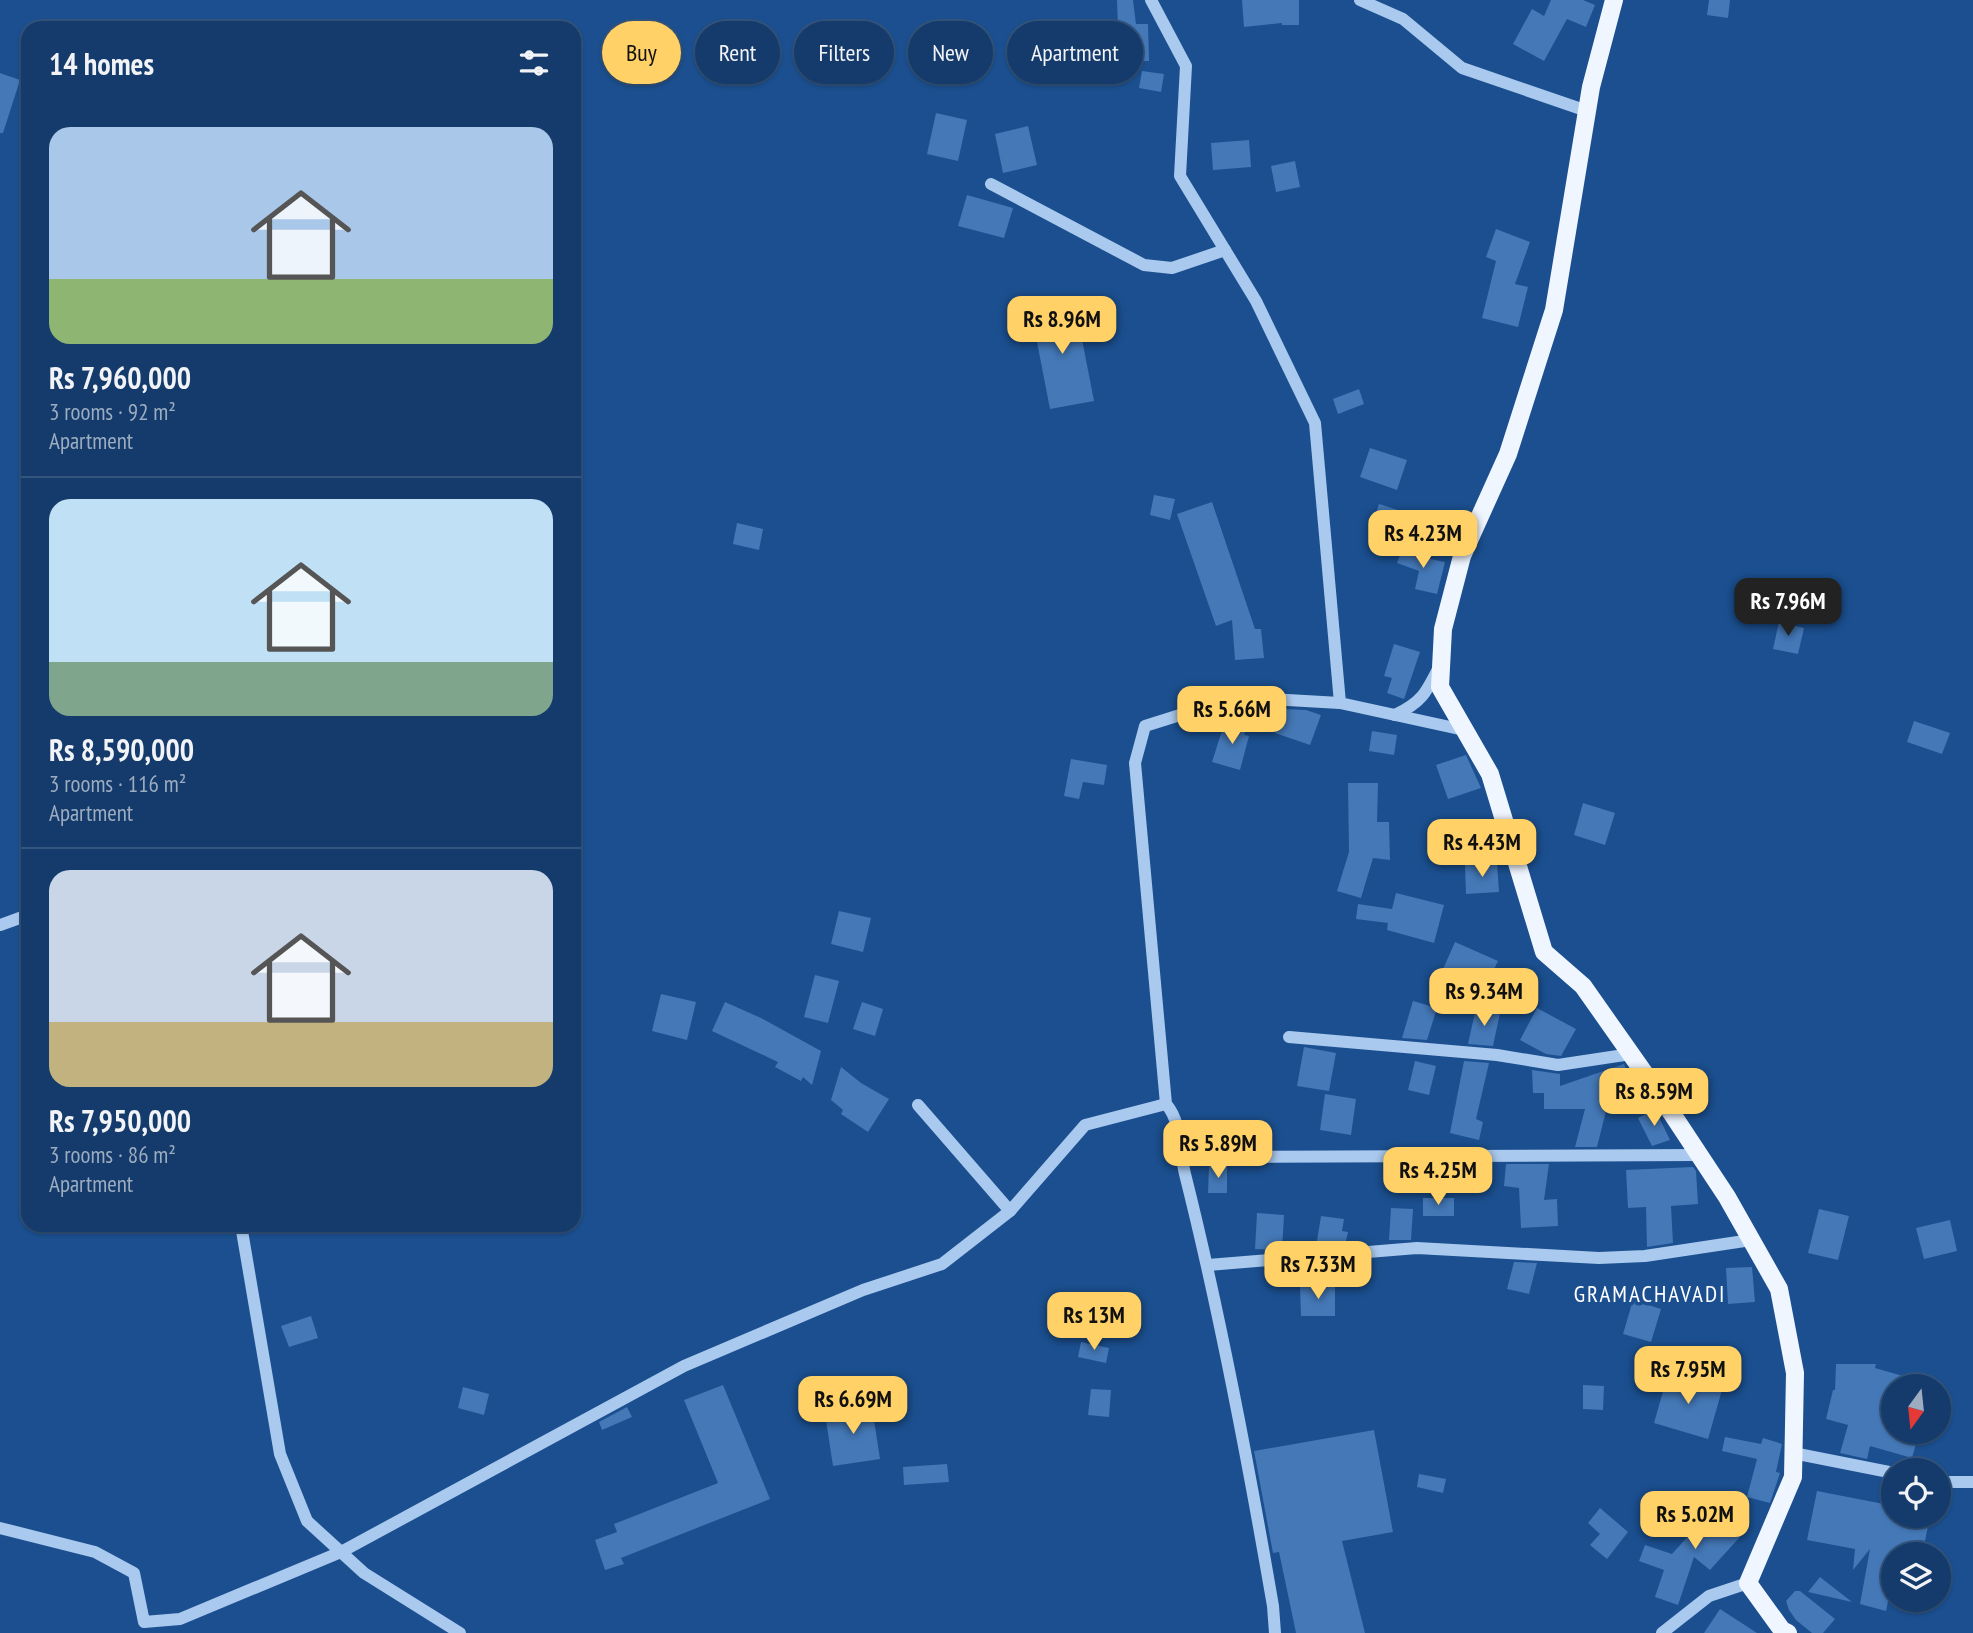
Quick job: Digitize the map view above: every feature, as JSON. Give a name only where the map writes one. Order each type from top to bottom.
[{"type":"main road","points":[[1614,0],[1591,87],[1554,310],[1508,454],[1462,556],[1443,629],[1440,687],[1490,774],[1544,952],[1583,986],[1631,1054],[1699,1155],[1779,1289],[1795,1373],[1793,1477],[1748,1583],[1782,1630],[1788,1633]]},
{"type":"street","points":[[1151,0],[1186,66],[1180,176],[1256,300],[1315,423],[1340,703]]},
{"type":"street","points":[[1360,0],[1403,19],[1462,68],[1587,111]]},
{"type":"street","points":[[991,184],[1144,265],[1172,268],[1225,250]]},
{"type":"street","points":[[1395,715],[1414,706],[1425,696],[1441,664]]},
{"type":"street","points":[[1275,1633],[1273,1606],[1243,1432],[1208,1265],[1180,1157],[1175,1114],[1167,1104],[1135,763],[1145,726],[1237,697],[1340,703],[1464,730]]},
{"type":"street","points":[[0,925],[21,918]]},
{"type":"street","points":[[1289,1037],[1497,1055],[1558,1065],[1631,1054]]},
{"type":"street","points":[[0,1528],[95,1552],[134,1573],[145,1622],[180,1619],[341,1552],[684,1366],[863,1290],[942,1264],[1010,1211],[1084,1125],[1167,1104]]},
{"type":"street","points":[[918,1105],[1010,1211]]},
{"type":"street","points":[[1180,1157],[1699,1155]]},
{"type":"street","points":[[241,1232],[280,1454],[307,1521],[364,1573],[460,1633]]},
{"type":"street","points":[[1208,1265],[1417,1248],[1599,1258],[1645,1256],[1751,1240]]},
{"type":"street","points":[[1793,1453],[1881,1470]]},
{"type":"street","points":[[1951,1482],[1973,1482]]},
{"type":"street","points":[[1662,1633],[1709,1596],[1748,1583]]},
{"type":"building","points":[[1117,0],[1133,0],[1136,21],[1118,21]]},
{"type":"building","points":[[1242,0],[1299,0],[1299,25],[1282,23],[1244,27]]},
{"type":"building","points":[[1551,0],[1583,0],[1595,5],[1586,27],[1567,19],[1544,61],[1513,44],[1532,9],[1544,16]]},
{"type":"building","points":[[1709,0],[1730,0],[1728,18],[1707,15]]},
{"type":"building","points":[[1143,24],[1148,24],[1149,61],[1143,61]]},
{"type":"building","points":[[1143,71],[1164,74],[1161,92],[1139,88],[1140,84],[1143,84]]},
{"type":"building","points":[[0,73],[20,80],[3,133],[0,133]]},
{"type":"building","points":[[936,113],[967,120],[958,161],[927,154]]},
{"type":"building","points":[[1028,126],[1037,165],[1003,173],[995,134]]},
{"type":"building","points":[[1249,140],[1251,167],[1213,170],[1211,143]]},
{"type":"building","points":[[1295,161],[1300,187],[1276,192],[1271,166]]},
{"type":"building","points":[[967,195],[1013,208],[1004,238],[958,226]]},
{"type":"building","points":[[1496,229],[1530,242],[1515,284],[1528,287],[1518,327],[1482,318],[1496,261],[1486,257]]},
{"type":"building","points":[[1075,303],[1094,401],[1050,409],[1031,311]]},
{"type":"building","points":[[1359,389],[1364,404],[1338,414],[1333,399]]},
{"type":"building","points":[[1370,448],[1407,460],[1397,490],[1360,477]]},
{"type":"building","points":[[1154,495],[1175,499],[1170,520],[1150,515]]},
{"type":"building","points":[[1212,502],[1255,629],[1261,629],[1264,658],[1235,660],[1232,620],[1216,626],[1177,514]]},
{"type":"building","points":[[1379,504],[1398,510],[1391,535],[1371,529]]},
{"type":"building","points":[[737,523],[763,529],[759,550],[733,544]]},
{"type":"building","points":[[1403,547],[1423,553],[1421,557],[1445,562],[1437,594],[1415,589],[1419,571],[1397,563]]},
{"type":"building","points":[[1779,622],[1804,628],[1798,654],[1773,649]]},
{"type":"building","points":[[1394,644],[1420,652],[1404,699],[1387,693],[1392,678],[1384,676]]},
{"type":"building","points":[[1284,709],[1306,710],[1321,715],[1310,745],[1275,733]]},
{"type":"building","points":[[1225,721],[1247,726],[1244,735],[1249,736],[1240,770],[1212,762]]},
{"type":"building","points":[[1914,721],[1950,733],[1942,754],[1907,742]]},
{"type":"building","points":[[1372,731],[1397,735],[1394,755],[1369,751]]},
{"type":"building","points":[[1466,755],[1481,788],[1448,799],[1436,765]]},
{"type":"building","points":[[1071,759],[1107,765],[1104,785],[1083,782],[1079,799],[1064,796]]},
{"type":"building","points":[[1348,783],[1378,783],[1377,822],[1389,822],[1390,860],[1373,858],[1361,898],[1337,891],[1349,852]]},
{"type":"building","points":[[1583,803],[1615,813],[1605,845],[1574,835]]},
{"type":"building","points":[[1497,863],[1499,892],[1466,894],[1465,865]]},
{"type":"building","points":[[1396,893],[1444,905],[1434,943],[1387,930],[1388,923],[1356,919],[1358,904],[1392,909]]},
{"type":"building","points":[[839,911],[871,918],[863,952],[831,944]]},
{"type":"building","points":[[1455,942],[1498,961],[1482,995],[1468,989],[1469,984],[1440,976]]},
{"type":"building","points":[[815,975],[839,981],[828,1023],[804,1017]]},
{"type":"building","points":[[661,994],[696,1002],[687,1040],[652,1031]]},
{"type":"building","points":[[1413,1001],[1437,1008],[1427,1040],[1402,1038]]},
{"type":"building","points":[[725,1002],[761,1018],[821,1051],[812,1085],[803,1077],[801,1081],[775,1067],[778,1062],[712,1031]]},
{"type":"building","points":[[862,1002],[883,1009],[875,1036],[853,1029]]},
{"type":"building","points":[[1476,1008],[1500,1013],[1493,1046],[1468,1044]]},
{"type":"building","points":[[1537,1008],[1576,1029],[1561,1056],[1546,1054],[1520,1040]]},
{"type":"building","points":[[1304,1047],[1336,1053],[1329,1091],[1297,1086]]},
{"type":"building","points":[[1415,1061],[1436,1066],[1429,1095],[1408,1090]]},
{"type":"building","points":[[1464,1061],[1489,1063],[1476,1119],[1483,1122],[1479,1140],[1450,1133]]},
{"type":"building","points":[[1624,1064],[1638,1100],[1606,1111],[1597,1147],[1575,1147],[1585,1109],[1544,1109],[1544,1093],[1533,1093],[1532,1070],[1560,1074],[1560,1086]]},
{"type":"building","points":[[841,1067],[861,1083],[889,1099],[868,1132],[841,1114],[843,1110],[831,1100]]},
{"type":"building","points":[[1325,1094],[1356,1099],[1351,1135],[1320,1130]]},
{"type":"building","points":[[1655,1109],[1670,1140],[1652,1146],[1638,1118]]},
{"type":"building","points":[[1506,1164],[1549,1164],[1544,1200],[1557,1199],[1558,1226],[1521,1228],[1519,1188],[1504,1186]]},
{"type":"building","points":[[1209,1166],[1227,1166],[1227,1193],[1208,1193]]},
{"type":"building","points":[[1693,1167],[1696,1171],[1698,1204],[1671,1206],[1673,1243],[1647,1247],[1646,1207],[1628,1208],[1626,1170]]},
{"type":"building","points":[[1423,1198],[1454,1198],[1454,1216],[1423,1216]]},
{"type":"building","points":[[1391,1208],[1413,1209],[1411,1240],[1389,1240]]},
{"type":"building","points":[[1819,1209],[1849,1216],[1838,1260],[1808,1253]]},
{"type":"building","points":[[1257,1213],[1284,1215],[1282,1250],[1255,1249]]},
{"type":"building","points":[[1321,1216],[1344,1219],[1342,1231],[1348,1232],[1345,1245],[1316,1247]]},
{"type":"building","points":[[1950,1220],[1957,1251],[1924,1259],[1916,1228]]},
{"type":"building","points":[[1514,1262],[1537,1263],[1529,1294],[1507,1289]]},
{"type":"building","points":[[1752,1267],[1755,1302],[1728,1304],[1726,1268]]},
{"type":"building","points":[[1300,1287],[1335,1287],[1335,1316],[1301,1316]]},
{"type":"building","points":[[1633,1300],[1661,1309],[1651,1342],[1623,1334]]},
{"type":"building","points":[[311,1316],[318,1338],[289,1347],[281,1326]]},
{"type":"building","points":[[1081,1342],[1109,1348],[1106,1363],[1078,1357]]},
{"type":"building","points":[[1836,1364],[1876,1364],[1875,1368],[1896,1374],[1881,1374],[1881,1444],[1916,1444],[1912,1458],[1870,1446],[1867,1459],[1840,1453],[1848,1425],[1826,1419],[1835,1390]]},
{"type":"building","points":[[1668,1374],[1722,1390],[1708,1439],[1654,1423]]},
{"type":"building","points":[[723,1385],[770,1499],[621,1558],[624,1564],[605,1570],[595,1540],[617,1532],[614,1524],[718,1483],[684,1400]]},
{"type":"building","points":[[1583,1385],[1604,1386],[1603,1410],[1583,1409]]},
{"type":"building","points":[[463,1387],[489,1394],[484,1415],[458,1408]]},
{"type":"building","points":[[1091,1389],[1111,1390],[1109,1417],[1088,1415]]},
{"type":"building","points":[[627,1407],[632,1417],[602,1430],[599,1422]]},
{"type":"building","points":[[872,1407],[880,1459],[833,1466],[825,1414]]},
{"type":"building","points":[[1374,1430],[1393,1532],[1342,1541],[1365,1633],[1296,1633],[1279,1552],[1273,1553],[1254,1451]]},
{"type":"building","points":[[1725,1437],[1761,1444],[1763,1438],[1782,1444],[1776,1472],[1780,1473],[1770,1503],[1747,1497],[1757,1459],[1722,1451]]},
{"type":"building","points":[[947,1464],[949,1482],[904,1485],[903,1467]]},
{"type":"building","points":[[1419,1474],[1446,1479],[1443,1493],[1417,1487]]},
{"type":"building","points":[[1817,1491],[1881,1503],[1881,1528],[1928,1528],[1925,1541],[1881,1542],[1881,1610],[1860,1604],[1870,1549],[1853,1570],[1855,1549],[1807,1540]]},
{"type":"building","points":[[1719,1502],[1748,1528],[1710,1570],[1694,1557],[1678,1605],[1655,1597],[1664,1570],[1639,1561],[1645,1545],[1672,1554]]},
{"type":"building","points":[[1600,1508],[1628,1532],[1607,1559],[1590,1545],[1600,1534],[1588,1523]]},
{"type":"building","points":[[1820,1577],[1852,1602],[1808,1592]]},
{"type":"building","points":[[1795,1591],[1800,1591],[1835,1619],[1823,1633],[1812,1633],[1796,1620],[1789,1610],[1786,1601]]},
{"type":"building","points":[[1720,1609],[1757,1633],[1704,1633]]},
{"type":"district","name":"GRAMACHAVADI","points":[[1650,1294]]}]
